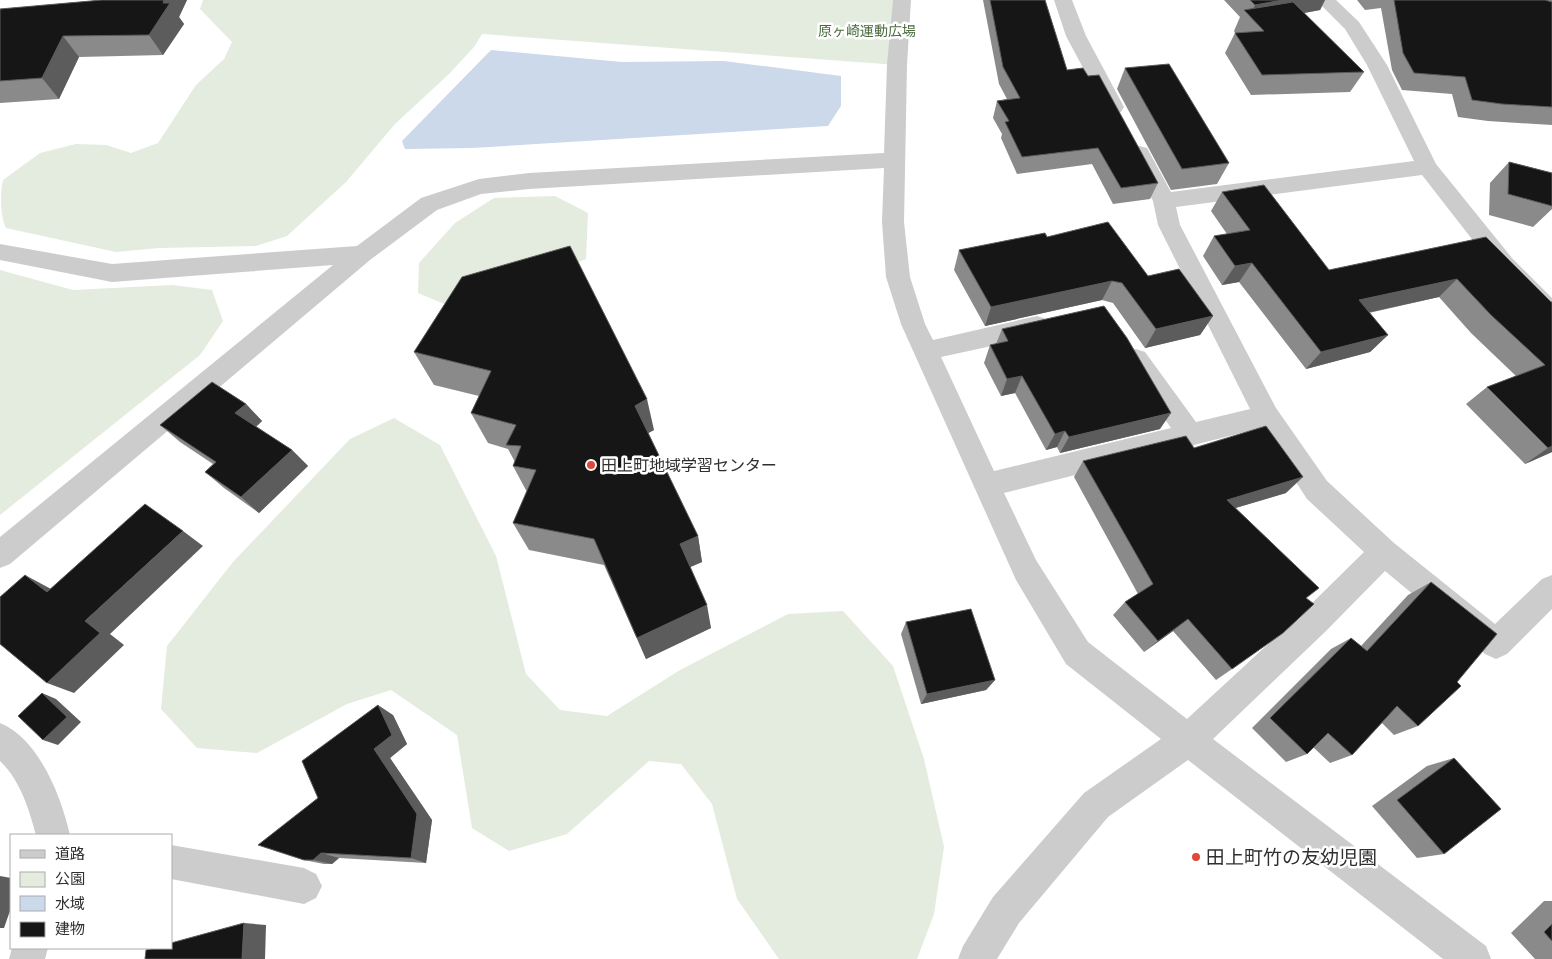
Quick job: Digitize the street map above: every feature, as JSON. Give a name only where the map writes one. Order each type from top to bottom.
[{"type":"street","points":[[902,0],[897,64],[893,222],[898,277],[913,324],[1026,570],[1077,653],[1473,959]]},
{"type":"street","points":[[1063,0],[1076,36],[1164,201],[1169,225],[1267,416],[1317,490],[1384,552],[1496,644],[1552,589]]},
{"type":"street","points":[[1325,0],[1352,26],[1377,65],[1427,167],[1504,264],[1552,313]]},
{"type":"street","points":[[0,555],[362,254],[429,204],[479,187],[529,181],[895,160]]},
{"type":"street","points":[[1164,201],[1427,167]]},
{"type":"street","points":[[0,252],[112,273],[362,254]]},
{"type":"street","points":[[926,351],[1055,321]]},
{"type":"street","points":[[1124,342],[1190,435]]},
{"type":"street","points":[[988,485],[1267,416]]},
{"type":"street","points":[[976,959],[1006,910],[1096,805],[1188,740],[1315,621],[1384,552]]},
{"type":"street","points":[[0,739],[18,756],[44,801],[53,834]]},
{"type":"street","points":[[172,862],[304,886]]},
{"type":"green space","name":"原ヶ崎運動広場","points":[[203,0],[902,0],[897,65],[482,34],[474,47],[449,74],[395,124],[346,182],[287,236],[256,246],[159,248],[116,252],[6,228],[1,204],[3,180],[40,153],[76,144],[106,145],[131,153],[158,143],[196,85],[224,59],[232,42],[200,9]]},
{"type":"green space","points":[[555,196],[588,213],[586,259],[551,273],[449,306],[418,293],[419,263],[455,223],[494,198]]},
{"type":"green space","points":[[0,270],[73,290],[172,285],[212,290],[223,321],[200,355],[0,515]]},
{"type":"green space","points":[[394,418],[440,445],[496,556],[526,674],[560,710],[607,716],[680,670],[788,614],[843,611],[893,666],[924,759],[944,847],[934,914],[917,959],[779,959],[737,899],[712,804],[681,764],[649,761],[567,834],[509,851],[472,828],[457,735],[391,690],[347,704],[257,753],[197,748],[161,709],[167,646],[233,562],[350,439]]},
{"type":"water","points":[[491,50],[622,62],[724,61],[841,76],[841,106],[828,126],[472,148],[405,149],[402,141]]},
{"type":"building","points":[[102,0],[164,0],[163,3],[170,3],[149,35],[63,36],[42,78],[0,81],[0,9]]},
{"type":"building","points":[[990,0],[1045,0],[1067,70],[1083,68],[1088,76],[1099,75],[1158,183],[1121,188],[1098,148],[1022,157],[1005,122],[1009,121],[997,101],[1020,98],[1003,67]]},
{"type":"building","points":[[1250,0],[1283,0],[1255,5]]},
{"type":"building","points":[[1394,0],[1545,0],[1552,2],[1552,107],[1472,100],[1465,77],[1414,73],[1403,53]]},
{"type":"building","points":[[1293,2],[1364,72],[1262,75],[1235,33],[1264,31],[1244,10]]},
{"type":"building","points":[[1169,64],[1229,163],[1182,169],[1125,68]]},
{"type":"building","points":[[1509,162],[1552,173],[1552,206],[1508,194]]},
{"type":"building","points":[[1264,185],[1329,270],[1486,237],[1552,302],[1552,446],[1548,448],[1487,387],[1545,365],[1491,315],[1457,279],[1359,300],[1388,335],[1321,352],[1252,263],[1235,266],[1214,236],[1250,230],[1222,192]]},
{"type":"building","points":[[1108,222],[1148,276],[1179,269],[1213,316],[1156,329],[1122,283],[1112,281],[991,307],[959,250],[1045,233],[1047,237]]},
{"type":"building","name":"田上町地域学習センター","points":[[570,246],[647,399],[635,406],[698,536],[680,544],[707,605],[637,638],[594,539],[513,523],[536,470],[513,466],[521,446],[506,445],[516,425],[471,413],[491,371],[414,352],[462,277]]},
{"type":"building","points":[[1104,306],[1127,338],[1171,413],[1069,437],[1065,431],[1055,434],[1022,376],[1007,379],[990,345],[1008,341],[1002,329]]},
{"type":"building","points":[[212,382],[246,404],[235,413],[292,450],[241,497],[205,472],[216,462],[160,425]]},
{"type":"building","points":[[1266,426],[1303,477],[1227,500],[1319,588],[1306,598],[1314,604],[1283,633],[1232,669],[1188,619],[1158,641],[1125,602],[1153,584],[1083,461],[1186,436],[1194,448]]},
{"type":"building","points":[[145,504],[183,531],[85,621],[100,633],[47,683],[0,644],[0,597],[25,575],[47,592]]},
{"type":"building","points":[[1431,582],[1497,634],[1457,682],[1461,686],[1418,726],[1397,706],[1352,755],[1328,733],[1307,754],[1270,718],[1351,638],[1367,651]]},
{"type":"building","points":[[971,609],[995,680],[927,694],[906,622]]},
{"type":"building","points":[[42,693],[67,717],[43,740],[18,716]]},
{"type":"building","points":[[378,705],[392,735],[374,749],[417,814],[411,858],[321,853],[313,860],[304,860],[258,845],[318,798],[302,761]]},
{"type":"building","points":[[1454,758],[1501,809],[1444,854],[1397,800]]},
{"type":"building","points":[[244,923],[242,959],[145,959],[146,950],[172,949],[172,943]]},
{"type":"building","points":[[1552,924],[1552,941],[1544,932]]},
{"type":"place","name":"田上町地域学習センター","points":[[591,465]]},
{"type":"place","name":"田上町竹の友幼児園","points":[[1196,857]]}]
